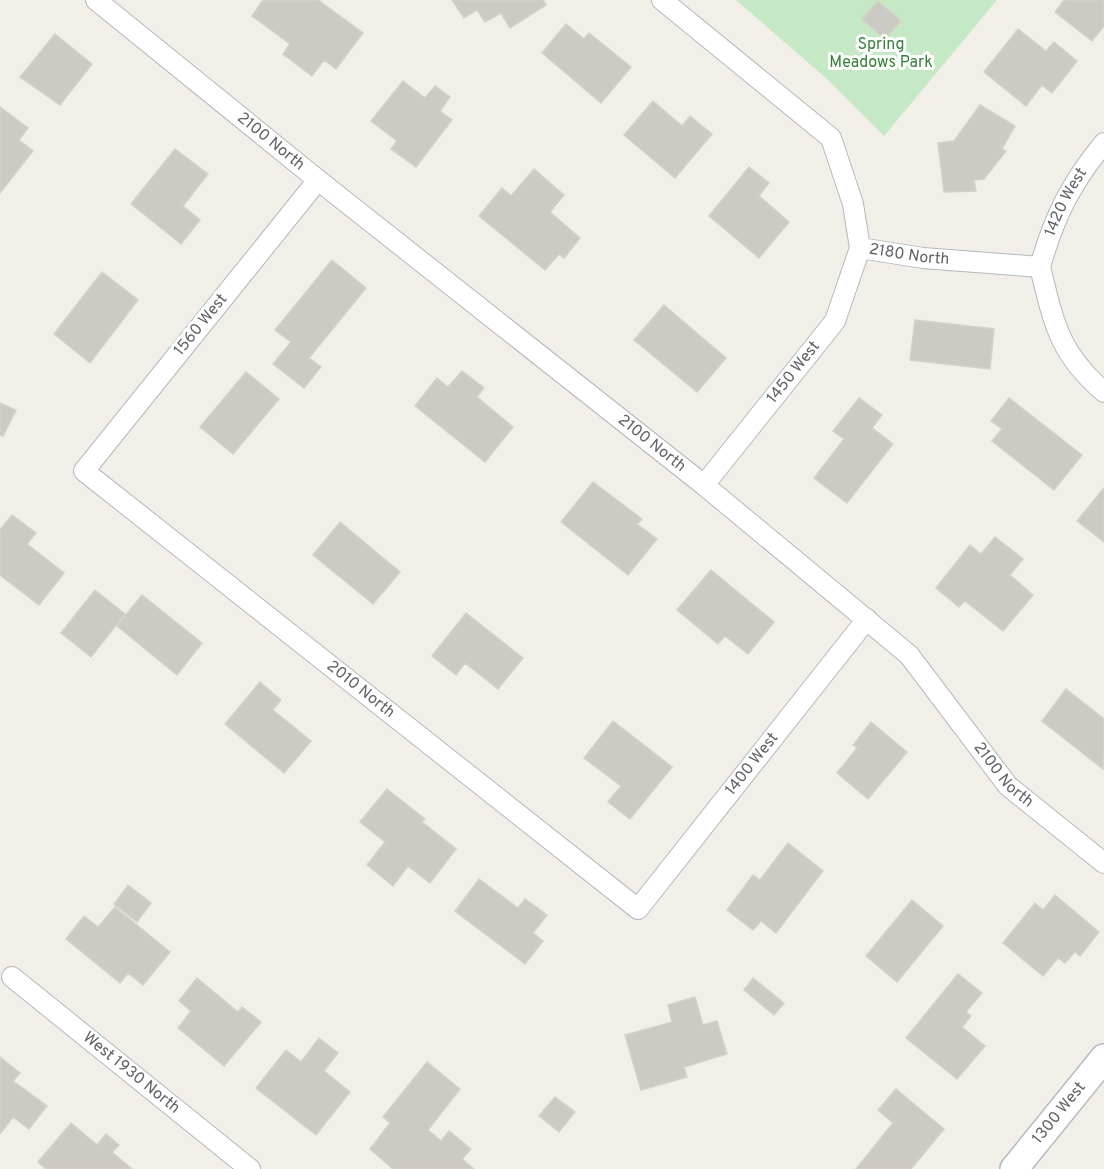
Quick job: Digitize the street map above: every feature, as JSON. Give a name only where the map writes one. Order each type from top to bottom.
[{"type":"street","name":"2100 North","points":[[96,0],[318,180],[704,485],[867,619],[909,655],[1008,786],[1104,863]]},
{"type":"street","name":"2180 North","points":[[662,0],[831,138],[853,204],[860,248],[923,258],[1040,267]]},
{"type":"street","name":"1420 West","points":[[1040,267],[1051,228],[1070,188],[1104,143]]},
{"type":"street","name":"1560 West","points":[[84,471],[318,180]]},
{"type":"street","name":"1450 West","points":[[704,485],[835,321],[860,248]]},
{"type":"street","points":[[1040,267],[1055,329],[1077,367],[1104,392]]},
{"type":"street","name":"2010 North","points":[[84,471],[638,909]]},
{"type":"street","name":"1400 West","points":[[638,909],[867,619]]},
{"type":"street","name":"West 1930 North","points":[[12,976],[250,1169]]},
{"type":"street","name":"1300 West","points":[[1014,1169],[1104,1058]]},
{"type":"green space","name":"Spring Meadows Park","points":[[736,0],[997,0],[884,136],[827,79]]},
{"type":"building","points":[[263,0],[318,0],[363,33],[336,69],[324,60],[312,76],[283,54],[290,44],[252,16]]},
{"type":"building","points":[[452,0],[543,0],[546,5],[510,28],[501,13],[485,22],[477,10],[464,18]]},
{"type":"building","points":[[1064,0],[1104,0],[1104,26],[1092,41],[1055,12]]},
{"type":"building","points":[[878,1],[901,21],[885,39],[862,19]]},
{"type":"building","points":[[566,24],[584,39],[589,33],[631,67],[601,103],[542,53]]},
{"type":"building","points":[[1018,29],[1046,51],[1054,42],[1077,61],[1052,93],[1042,85],[1026,106],[984,72]]},
{"type":"building","points":[[55,34],[92,64],[60,105],[20,77]]},
{"type":"building","points":[[403,81],[425,98],[435,86],[450,97],[440,111],[452,120],[416,167],[391,149],[397,141],[371,121]]},
{"type":"building","points":[[653,101],[682,126],[690,116],[712,134],[675,178],[624,135]]},
{"type":"building","points":[[980,105],[1015,126],[1002,149],[1006,151],[984,179],[974,180],[976,191],[944,192],[938,143],[954,141]]},
{"type":"building","points":[[0,107],[28,128],[19,140],[33,151],[0,193]]},
{"type":"building","points":[[175,149],[208,174],[183,206],[200,220],[181,244],[131,204]]},
{"type":"building","points":[[749,167],[769,183],[759,196],[789,222],[759,258],[709,216]]},
{"type":"building","points":[[534,169],[564,195],[550,212],[580,238],[564,258],[559,254],[545,270],[479,216],[502,188],[511,196]]},
{"type":"building","points":[[332,260],[366,288],[309,358],[321,367],[304,388],[273,364],[291,342],[275,330]]},
{"type":"building","points":[[102,272],[138,300],[90,363],[54,334]]},
{"type":"building","points":[[664,305],[726,358],[697,392],[634,340]]},
{"type":"building","points":[[915,320],[994,329],[990,369],[910,360]]},
{"type":"building","points":[[462,371],[484,388],[477,397],[513,427],[485,462],[415,406],[437,378],[448,387]]},
{"type":"building","points":[[246,372],[279,399],[233,454],[200,427]]},
{"type":"building","points":[[859,398],[882,415],[872,428],[893,444],[847,503],[814,478],[844,439],[833,431]]},
{"type":"building","points":[[1009,398],[1082,455],[1054,490],[992,441],[1002,429],[991,421]]},
{"type":"building","points":[[0,403],[16,410],[3,436],[0,435]]},
{"type":"building","points":[[593,482],[642,519],[637,524],[657,539],[628,575],[561,522]]},
{"type":"building","points":[[1104,488],[1104,542],[1077,521]]},
{"type":"building","points":[[12,515],[36,533],[27,544],[64,573],[39,605],[0,575],[0,530]]},
{"type":"building","points":[[340,522],[400,572],[373,604],[313,555]]},
{"type":"building","points":[[995,537],[1023,559],[1010,575],[1033,595],[1003,631],[965,601],[959,607],[936,588],[970,545],[981,554]]},
{"type":"building","points":[[711,570],[774,622],[748,654],[725,636],[718,644],[677,610]]},
{"type":"building","points":[[95,590],[125,614],[91,657],[61,633]]},
{"type":"building","points":[[142,595],[202,643],[177,675],[117,626]]},
{"type":"building","points":[[466,613],[523,658],[498,689],[465,663],[456,675],[432,656]]},
{"type":"building","points":[[260,682],[281,700],[273,710],[311,741],[284,773],[225,724]]},
{"type":"building","points":[[1066,689],[1104,719],[1103,769],[1042,721]]},
{"type":"building","points":[[613,721],[672,767],[630,819],[608,802],[621,786],[584,758]]},
{"type":"building","points":[[871,722],[907,752],[868,799],[837,773],[857,748],[853,745]]},
{"type":"building","points":[[387,789],[425,819],[422,822],[456,849],[430,883],[408,866],[393,886],[367,865],[385,842],[360,822]]},
{"type":"building","points":[[788,843],[823,871],[776,933],[761,921],[753,930],[727,910],[753,875],[760,880]]},
{"type":"building","points":[[479,879],[518,908],[525,899],[547,915],[533,933],[543,941],[525,964],[455,911]]},
{"type":"building","points":[[128,885],[151,903],[137,922],[114,904]]},
{"type":"building","points":[[1055,895],[1099,932],[1080,956],[1075,952],[1065,963],[1058,958],[1043,976],[1003,943],[1035,903],[1043,910]]},
{"type":"building","points":[[912,900],[943,926],[897,982],[866,956]]},
{"type":"building","points":[[115,907],[170,952],[143,985],[128,973],[120,983],[66,939],[84,916],[98,927]]},
{"type":"building","points":[[958,974],[982,993],[966,1012],[971,1016],[962,1027],[985,1046],[957,1079],[906,1038]]},
{"type":"building","points":[[197,978],[238,1012],[242,1007],[261,1022],[224,1066],[178,1028],[191,1011],[179,1001]]},
{"type":"building","points":[[753,978],[784,1003],[774,1015],[744,990]]},
{"type":"building","points":[[695,997],[703,1025],[717,1021],[727,1054],[684,1067],[687,1077],[641,1090],[625,1035],[672,1022],[668,1005]]},
{"type":"building","points":[[319,1038],[338,1053],[324,1071],[350,1092],[316,1135],[256,1088],[286,1050],[301,1062]]},
{"type":"building","points":[[0,1057],[20,1073],[13,1081],[47,1106],[29,1129],[13,1117],[0,1134]]},
{"type":"building","points":[[427,1062],[460,1089],[428,1130],[441,1141],[449,1131],[471,1149],[462,1159],[474,1169],[393,1169],[370,1149],[390,1123],[383,1117]]},
{"type":"building","points":[[896,1089],[944,1129],[911,1169],[856,1169],[893,1123],[878,1110]]},
{"type":"building","points":[[555,1097],[575,1112],[559,1132],[539,1116]]},
{"type":"building","points":[[71,1123],[97,1145],[106,1134],[119,1145],[112,1152],[132,1169],[46,1169],[38,1162]]}]
